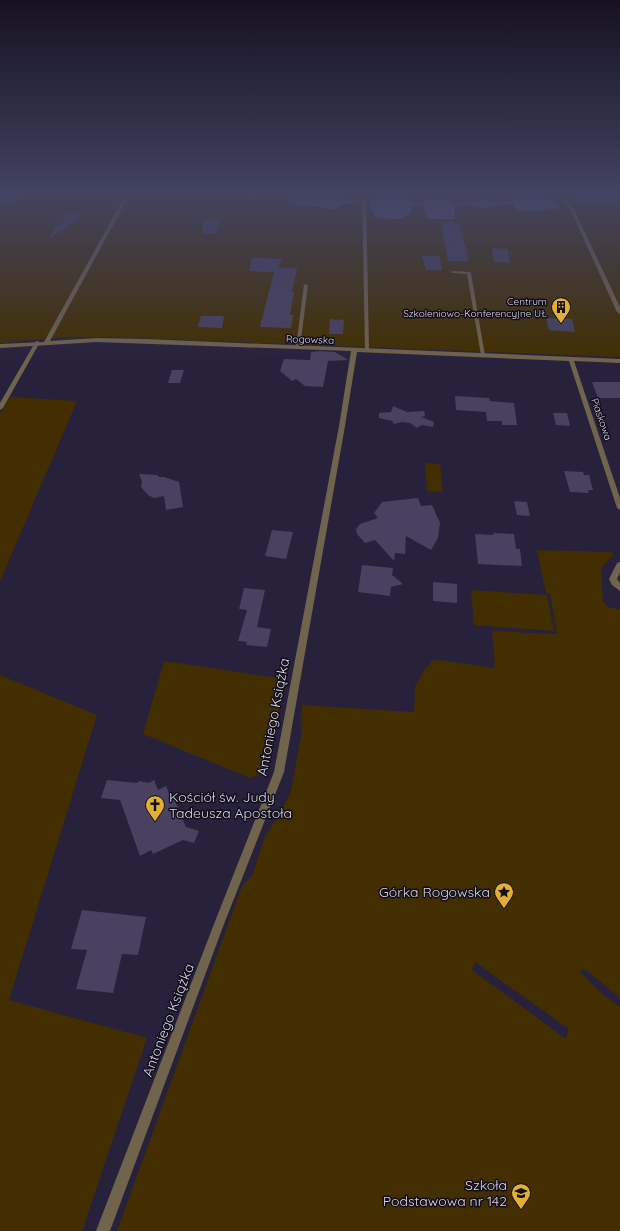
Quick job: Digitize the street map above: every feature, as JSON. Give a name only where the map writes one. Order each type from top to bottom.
[{"type":"street","points":[[47,342],[98,249]]},
{"type":"street","points":[[591,249],[620,312]]},
{"type":"street","name":"Rogowska","points":[[0,346],[38,342],[97,340],[146,341],[620,361]]},
{"type":"street","name":"Antoniego Książka","points":[[103,1231],[219,924],[279,772],[342,426],[354,350]]},
{"type":"street","name":"Piaskowa","points":[[571,359],[620,508]]},
{"type":"street","points":[[620,565],[613,579],[620,588]]},
{"type":"lane","points":[[365,249],[367,350]]},
{"type":"lane","points":[[453,272],[469,273],[483,355]]},
{"type":"lane","points":[[298,347],[306,285]]},
{"type":"lane","points":[[0,408],[38,342]]},
{"type":"shaded area","points":[[0,249],[620,249],[620,357],[107,337],[65,337],[0,343]]},
{"type":"shaded area","points":[[10,397],[77,401],[0,581],[0,414]]},
{"type":"shaded area","points":[[425,463],[440,464],[443,492],[427,491]]},
{"type":"shaded area","points":[[537,550],[612,552],[613,555],[601,568],[603,601],[608,607],[620,610],[620,998],[585,969],[579,971],[601,993],[620,1007],[620,1231],[117,1231],[242,886],[253,874],[264,839],[290,795],[301,736],[302,705],[414,712],[415,687],[424,670],[434,659],[495,668],[492,631],[557,634],[550,594],[546,593]],"holes":[[[475,962],[569,1029],[566,1039],[472,970]]]},
{"type":"shaded area","points":[[471,590],[547,595],[554,631],[474,625]]},
{"type":"shaded area","points":[[164,661],[284,679],[276,726],[261,774],[250,778],[143,734]]},
{"type":"shaded area","points":[[0,675],[97,715],[9,1000],[147,1038],[82,1231],[0,1231]]},
{"type":"building","points":[[446,249],[466,249],[469,261],[448,261]]},
{"type":"building","points":[[492,249],[508,249],[510,263],[494,262]]},
{"type":"building","points":[[422,256],[439,256],[442,270],[426,270]]},
{"type":"building","points":[[252,257],[282,259],[278,268],[297,268],[292,292],[294,292],[290,315],[293,315],[291,328],[260,327],[274,272],[249,271]]},
{"type":"building","points":[[201,316],[224,316],[222,328],[198,327]]},
{"type":"building","name":"Centrum Szkoleniowo-Konferencyjne UŁ","points":[[546,318],[572,319],[575,332],[549,330]]},
{"type":"building","points":[[330,319],[344,320],[343,334],[329,334]]},
{"type":"building","points":[[311,352],[335,352],[348,360],[328,361],[323,387],[305,386],[296,379],[292,381],[280,371],[284,359],[310,360]]},
{"type":"building","points":[[172,370],[184,370],[180,383],[168,383]]},
{"type":"building","points":[[592,382],[620,382],[620,398],[598,398]]},
{"type":"building","points":[[455,396],[489,398],[490,401],[514,403],[517,425],[502,425],[502,421],[487,421],[486,412],[456,410]]},
{"type":"building","points":[[393,406],[407,412],[424,411],[425,416],[421,417],[434,422],[433,427],[422,425],[417,428],[410,423],[402,422],[394,424],[392,421],[379,418],[379,413],[391,412]]},
{"type":"building","points":[[553,413],[567,413],[570,426],[556,425]]},
{"type":"building","points":[[564,471],[583,472],[584,475],[589,475],[593,490],[588,490],[589,493],[570,492]]},
{"type":"building","points":[[139,474],[157,475],[159,477],[164,477],[179,482],[183,507],[166,510],[164,496],[154,498],[148,495],[141,487],[142,482]]},
{"type":"building","points":[[418,498],[421,506],[432,505],[440,523],[438,538],[431,550],[406,536],[405,554],[395,553],[394,561],[375,540],[365,543],[357,534],[356,529],[360,524],[378,518],[374,513],[382,502]]},
{"type":"building","points":[[514,501],[527,502],[530,516],[517,515]]},
{"type":"building","points":[[272,530],[293,532],[286,559],[265,556]]},
{"type":"building","points":[[493,533],[514,534],[516,549],[520,549],[522,566],[478,564],[475,534],[494,535]]},
{"type":"building","points":[[362,565],[393,568],[392,575],[403,584],[391,587],[390,596],[358,592]]},
{"type":"building","points":[[433,582],[457,584],[457,603],[433,601]]},
{"type":"building","points":[[244,588],[265,590],[257,627],[271,629],[267,647],[246,645],[247,642],[238,641],[247,610],[239,609]]},
{"type":"building","name":"Kościół św. Judy Tadeusza Apostoła","points":[[107,780],[137,783],[139,781],[149,783],[154,780],[158,790],[166,786],[170,795],[172,794],[186,827],[199,831],[194,843],[183,840],[153,854],[151,850],[140,856],[120,800],[101,798]]},
{"type":"building","points":[[82,910],[146,917],[138,955],[122,954],[113,993],[76,989],[87,950],[71,949]]},
{"type":"place","name":"Centrum Szkoleniowo-Konferencyjne UŁ","points":[[561,324]]},
{"type":"place","name":"Kościół św. Judy Tadeusza Apostoła","points":[[155,822]]},
{"type":"place","name":"Górka Rogowska","points":[[504,909]]},
{"type":"place","name":"Szkoła Podstawowa nr 142","points":[[521,1210]]}]
